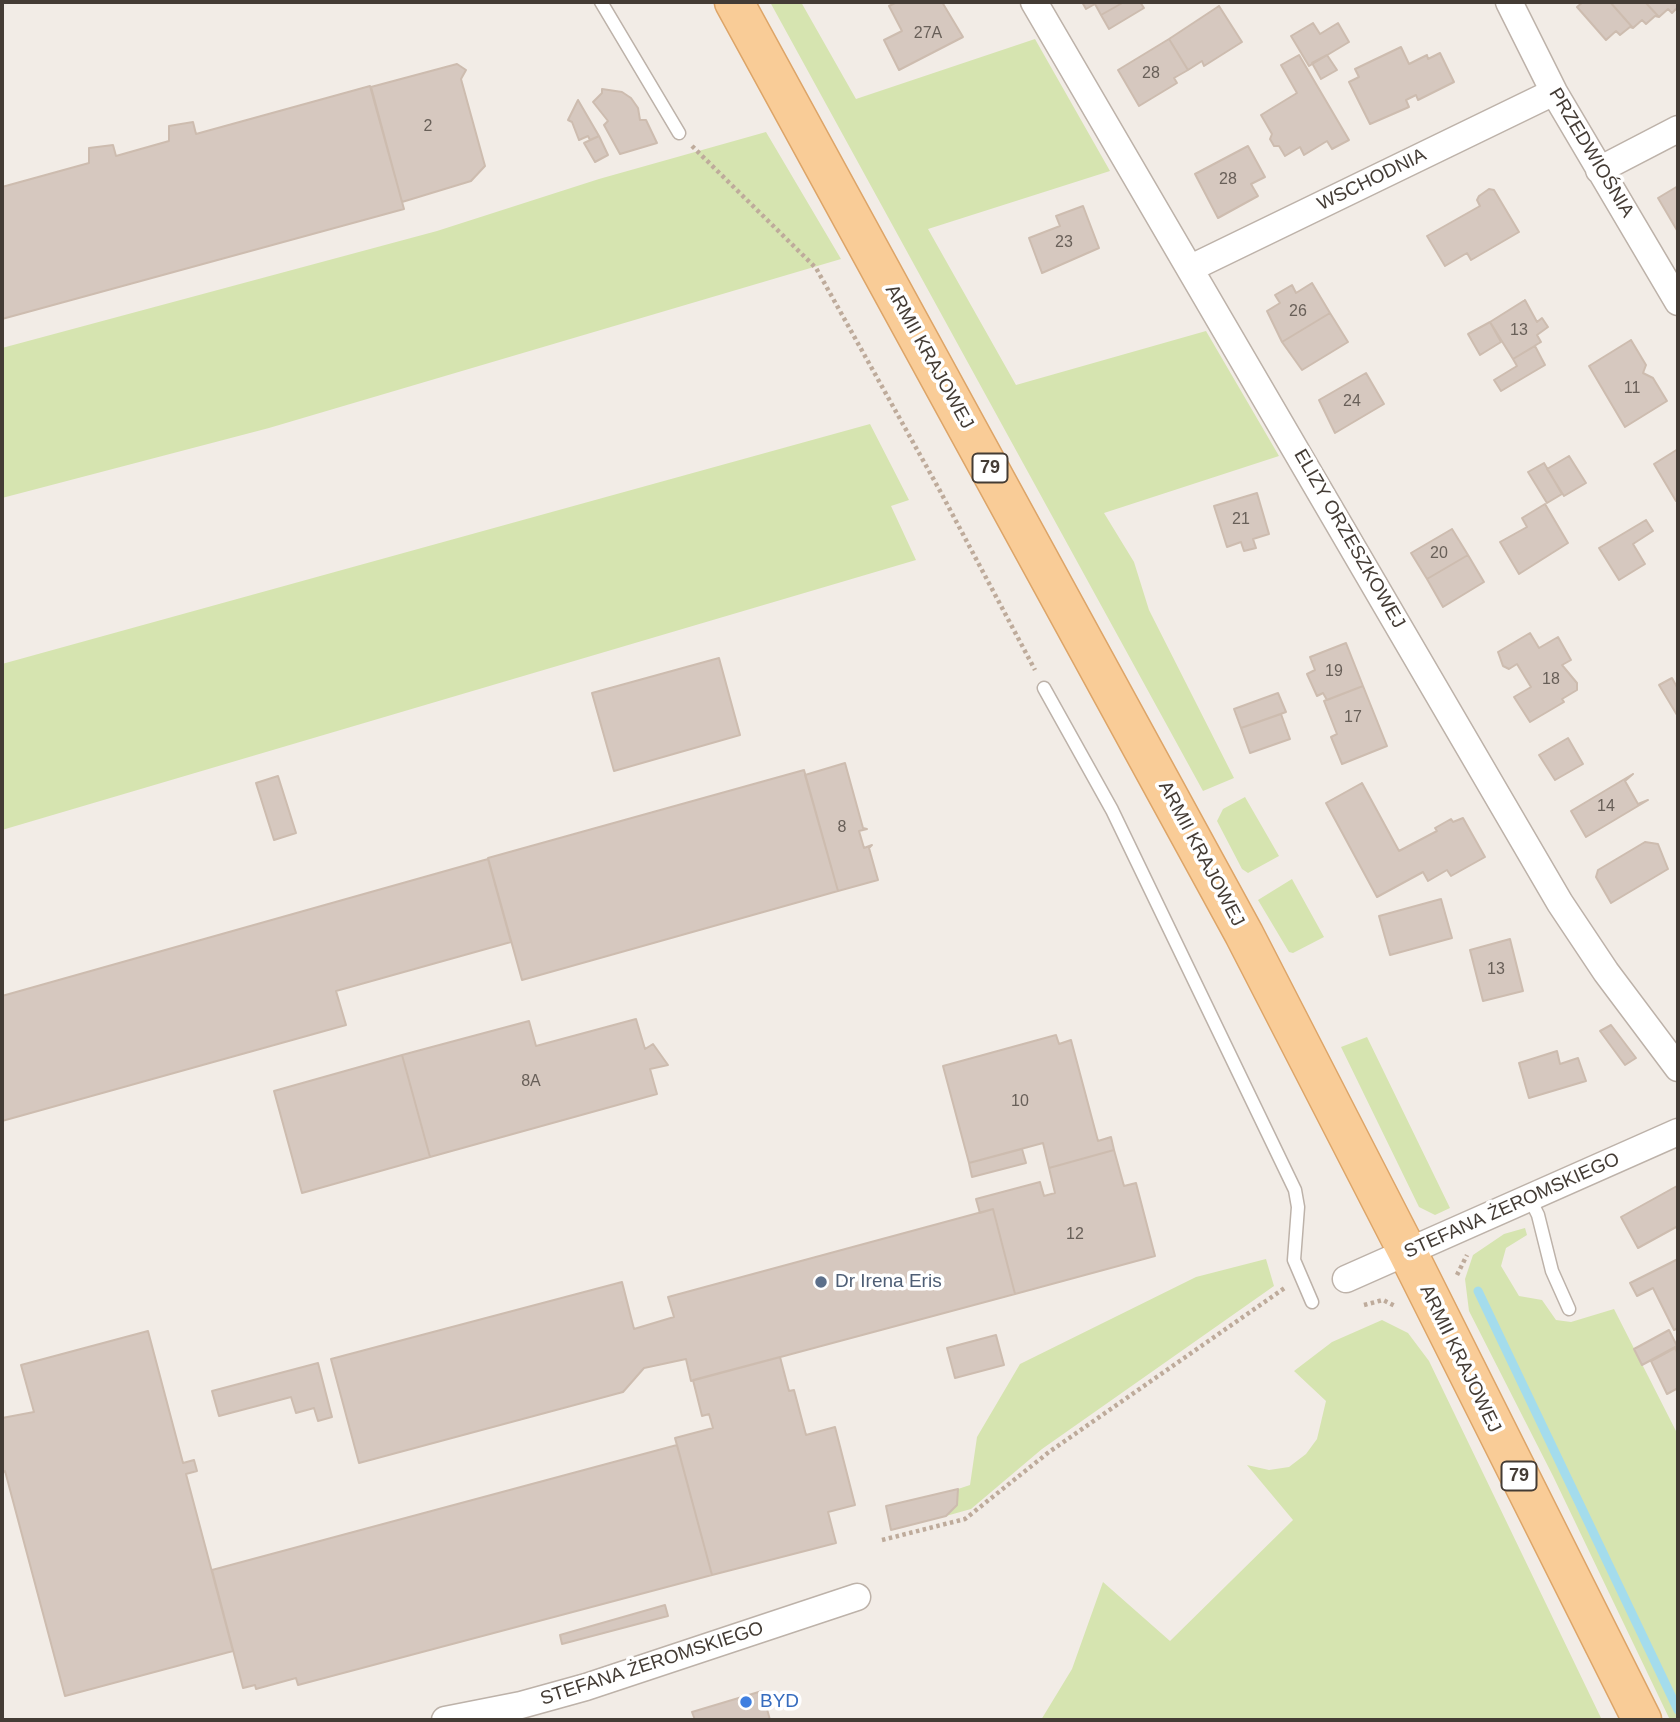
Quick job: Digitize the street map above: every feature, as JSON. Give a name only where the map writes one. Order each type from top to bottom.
[{"type":"main road","name":"ARMII KRAJOWEJ","points":[[734,2],[1244,934],[1408,1253],[1642,1720]]},
{"type":"street","name":"ELIZY ORZESZKOWEJ","points":[[1034,2],[1560,903],[1606,972],[1678,1068]]},
{"type":"street","name":"PRZEDWIOŚNIA","points":[[1509,2],[1554,92],[1678,302]]},
{"type":"street","name":"WSCHODNIA","points":[[1191,268],[1554,92]]},
{"type":"street","points":[[1599,170],[1678,129]]},
{"type":"street","name":"STEFANA ŻEROMSKIEGO","points":[[1346,1279],[1678,1132]]},
{"type":"street","name":"STEFANA ŻEROMSKIEGO","points":[[445,1720],[521,1705],[586,1687],[857,1597]]},
{"type":"lane","points":[[601,2],[679,133]]},
{"type":"lane","points":[[1044,688],[1112,810],[1296,1190],[1298,1207],[1293,1250],[1300,1277],[1312,1302]]},
{"type":"lane","points":[[1529,1197],[1538,1215],[1552,1271],[1569,1310]]},
{"type":"path","points":[[679,133],[741,191],[816,268],[939,489],[1044,688]]},
{"type":"path","points":[[882,1540],[965,1520],[1049,1452],[1300,1277]]},
{"type":"path","points":[[1364,1305],[1383,1300],[1402,1312]]},
{"type":"green space","points":[[770,2],[801,2],[856,99],[1035,39],[1110,171],[928,229],[1016,385],[1206,331],[1279,456],[1104,513],[1134,562],[1149,610],[1234,778],[1203,791]]},
{"type":"green space","points":[[766,132],[841,259],[269,428],[2,498],[2,348],[437,231],[599,179]]},
{"type":"green space","points":[[870,424],[909,500],[891,506],[916,560],[2,830],[2,664]]},
{"type":"green space","points":[[1245,797],[1279,856],[1248,873],[1242,869],[1217,821],[1223,809]]},
{"type":"green space","points":[[1292,879],[1324,937],[1293,953],[1289,952],[1258,900]]},
{"type":"green space","points":[[1367,1037],[1450,1208],[1435,1215],[1419,1207],[1341,1047]]},
{"type":"green space","points":[[1525,1228],[1527,1235],[1506,1248],[1501,1266],[1519,1296],[1542,1300],[1556,1320],[1571,1322],[1614,1309],[1678,1435],[1678,1720],[1670,1720],[1553,1476],[1469,1311],[1465,1279],[1473,1255],[1504,1234]]},
{"type":"green space","points":[[1266,1259],[1274,1286],[1042,1449],[971,1509],[946,1516],[957,1505],[958,1489],[970,1485],[977,1437],[1020,1364],[1196,1277]]},
{"type":"green space","points":[[1382,1320],[1408,1333],[1429,1361],[1602,1720],[1041,1720],[1072,1669],[1103,1582],[1170,1641],[1293,1520],[1247,1465],[1269,1470],[1289,1467],[1306,1454],[1317,1439],[1326,1401],[1294,1371],[1332,1342]]},
{"type":"building","points":[[897,2],[942,2],[963,37],[899,70],[884,40],[902,31],[889,6]]},
{"type":"building","points":[[1082,2],[1124,2],[1101,15],[1095,4],[1086,9]]},
{"type":"building","points":[[1124,2],[1140,2],[1144,8],[1109,29],[1101,15]]},
{"type":"building","points":[[1583,2],[1610,2],[1633,28],[1630,27],[1620,35],[1616,31],[1606,40],[1577,7]]},
{"type":"building","points":[[1610,2],[1645,2],[1659,17],[1655,16],[1646,24],[1642,20],[1633,28]]},
{"type":"building","points":[[1645,2],[1678,2],[1678,7],[1672,13],[1668,9],[1659,17]]},
{"type":"building","points":[[1219,6],[1242,42],[1204,66],[1202,61],[1188,70],[1169,39]]},
{"type":"building","points":[[1313,23],[1320,34],[1338,23],[1349,42],[1309,66],[1291,36]]},
{"type":"building","points":[[1169,39],[1188,70],[1174,78],[1177,83],[1139,106],[1118,70]]},
{"type":"building","points":[[1401,47],[1409,64],[1427,55],[1428,59],[1440,53],[1454,82],[1418,100],[1416,95],[1406,100],[1409,107],[1370,124],[1349,82],[1359,77],[1355,69]]},
{"type":"building","points":[[1299,55],[1349,140],[1332,149],[1327,141],[1304,155],[1300,147],[1285,156],[1279,146],[1274,146],[1270,139],[1272,134],[1261,115],[1297,93],[1281,65]]},
{"type":"building","points":[[1327,55],[1337,70],[1321,79],[1312,63]]},
{"type":"building","points":[[457,64],[466,70],[461,79],[485,166],[471,181],[402,202],[371,87]]},
{"type":"building","points":[[370,86],[404,209],[2,319],[2,187],[89,163],[89,148],[113,145],[116,156],[169,141],[169,126],[193,122],[196,134]]},
{"type":"building","points":[[602,89],[622,92],[631,98],[638,108],[640,120],[646,120],[657,143],[620,154],[604,125],[608,121],[593,102],[602,93]]},
{"type":"building","points":[[578,100],[599,136],[590,140],[588,136],[579,140],[572,122],[568,120]]},
{"type":"building","points":[[599,136],[608,155],[595,162],[584,143]]},
{"type":"building","points":[[1248,146],[1265,177],[1251,184],[1258,196],[1218,218],[1195,174]]},
{"type":"building","points":[[1678,186],[1678,232],[1658,198]]},
{"type":"building","points":[[1489,189],[1494,190],[1519,232],[1471,260],[1467,253],[1445,266],[1427,236],[1480,206],[1477,200],[1479,196]]},
{"type":"building","points":[[1083,206],[1099,248],[1042,273],[1029,238],[1060,226],[1056,216]]},
{"type":"building","points":[[1312,283],[1330,313],[1282,342],[1267,311],[1280,303],[1275,295],[1292,285],[1296,293]]},
{"type":"building","points":[[1525,300],[1537,322],[1542,318],[1548,327],[1537,335],[1541,342],[1513,359],[1490,322]]},
{"type":"building","points":[[1330,313],[1348,342],[1302,370],[1282,342]]},
{"type":"building","points":[[1490,322],[1501,342],[1480,355],[1468,334]]},
{"type":"building","points":[[1631,340],[1646,365],[1643,373],[1653,378],[1667,401],[1625,427],[1589,366]]},
{"type":"building","points":[[1535,346],[1545,365],[1501,391],[1494,380],[1517,366],[1513,359]]},
{"type":"building","points":[[1366,373],[1384,404],[1335,433],[1319,400]]},
{"type":"building","points":[[1678,449],[1678,500],[1676,501],[1654,464]]},
{"type":"building","points":[[1569,456],[1586,483],[1564,496],[1547,469]]},
{"type":"building","points":[[1544,463],[1562,494],[1547,503],[1528,472]]},
{"type":"building","points":[[1257,493],[1269,534],[1253,539],[1256,548],[1244,551],[1241,542],[1227,547],[1214,506]]},
{"type":"building","points":[[1545,504],[1568,543],[1519,574],[1500,542],[1527,527],[1522,518]]},
{"type":"building","points":[[1646,520],[1653,531],[1633,544],[1645,564],[1619,580],[1599,548]]},
{"type":"building","points":[[1452,529],[1468,555],[1427,579],[1411,553]]},
{"type":"building","points":[[1468,555],[1484,582],[1443,607],[1427,579]]},
{"type":"building","points":[[1530,633],[1539,648],[1558,637],[1571,660],[1562,665],[1577,683],[1577,690],[1562,699],[1564,702],[1530,722],[1514,697],[1531,687],[1517,664],[1509,669],[1503,666],[1498,652]]},
{"type":"building","points":[[1346,643],[1363,686],[1327,700],[1323,693],[1317,696],[1307,674],[1315,670],[1310,657]]},
{"type":"building","points":[[719,658],[740,735],[614,771],[592,693]]},
{"type":"building","points":[[1672,678],[1678,689],[1677,715],[1659,685]]},
{"type":"building","points":[[1363,686],[1387,746],[1342,764],[1331,737],[1337,734],[1324,701]]},
{"type":"building","points":[[1278,693],[1286,712],[1241,728],[1234,709]]},
{"type":"building","points":[[1281,714],[1290,739],[1250,753],[1241,728]]},
{"type":"building","points":[[1568,738],[1583,764],[1555,780],[1539,755]]},
{"type":"building","points":[[845,763],[863,828],[867,829],[859,831],[864,848],[872,845],[869,848],[878,880],[838,891],[805,775]]},
{"type":"building","points":[[804,770],[838,891],[522,980],[488,858]]},
{"type":"building","points":[[1633,774],[1625,781],[1638,804],[1648,800],[1586,837],[1571,811]]},
{"type":"building","points":[[278,776],[296,833],[274,840],[256,783]]},
{"type":"building","points":[[1362,783],[1399,851],[1437,831],[1435,828],[1451,819],[1453,822],[1463,818],[1485,857],[1451,876],[1447,870],[1428,881],[1423,872],[1377,897],[1326,803]]},
{"type":"building","points":[[1645,842],[1658,844],[1668,869],[1611,903],[1596,877],[1598,870]]},
{"type":"building","points":[[488,859],[511,942],[336,991],[346,1025],[2,1121],[2,996]]},
{"type":"building","points":[[1441,899],[1452,938],[1390,955],[1379,916]]},
{"type":"building","points":[[1510,939],[1523,991],[1483,1001],[1470,950]]},
{"type":"building","points":[[636,1019],[645,1049],[653,1044],[668,1065],[650,1069],[657,1094],[430,1157],[402,1055],[529,1021],[536,1046]]},
{"type":"building","points":[[1611,1025],[1636,1058],[1625,1065],[1600,1031]]},
{"type":"building","points":[[1056,1035],[1059,1044],[1071,1040],[1098,1141],[1111,1137],[1114,1150],[1049,1168],[1043,1143],[969,1163],[943,1066]]},
{"type":"building","points":[[1557,1051],[1560,1064],[1578,1058],[1586,1081],[1529,1098],[1519,1063]]},
{"type":"building","points":[[402,1055],[430,1157],[302,1193],[274,1091]]},
{"type":"building","points":[[1022,1149],[1026,1163],[972,1177],[969,1163]]},
{"type":"building","points":[[1114,1150],[1124,1186],[1136,1183],[1155,1256],[1015,1294],[993,1209],[980,1213],[976,1199],[1040,1182],[1044,1196],[1055,1193],[1049,1168]]},
{"type":"building","points":[[1677,1186],[1678,1226],[1638,1248],[1621,1217]]},
{"type":"building","points":[[993,1209],[1015,1294],[691,1381],[686,1359],[644,1368],[623,1392],[359,1463],[331,1359],[622,1282],[634,1329],[674,1317],[668,1297]]},
{"type":"building","points":[[1678,1259],[1678,1328],[1674,1330],[1653,1288],[1637,1296],[1630,1283]]},
{"type":"building","points":[[1669,1330],[1677,1346],[1642,1365],[1634,1349]]},
{"type":"building","points":[[148,1331],[183,1463],[194,1460],[197,1471],[186,1474],[233,1651],[65,1696],[5,1471],[2,1472],[2,1418],[34,1412],[21,1365]]},
{"type":"building","points":[[996,1335],[1004,1365],[955,1378],[947,1348]]},
{"type":"building","points":[[1675,1348],[1678,1354],[1678,1388],[1667,1394],[1651,1361]]},
{"type":"building","points":[[780,1357],[789,1391],[794,1390],[806,1435],[835,1427],[855,1505],[828,1512],[836,1543],[712,1575],[675,1438],[713,1428],[709,1414],[702,1416],[693,1380]]},
{"type":"building","points":[[318,1363],[332,1417],[318,1421],[314,1408],[296,1413],[291,1397],[219,1416],[212,1391]]},
{"type":"building","points":[[677,1445],[712,1575],[298,1685],[296,1678],[256,1689],[255,1685],[243,1688],[212,1570]]},
{"type":"building","points":[[958,1489],[957,1505],[946,1516],[891,1530],[886,1506]]},
{"type":"building","points":[[665,1605],[668,1616],[562,1644],[560,1635]]},
{"type":"building","name":"BYD","points":[[762,1691],[770,1720],[695,1720],[692,1712]]},
{"type":"waterway","points":[[1478,1291],[1678,1710]]},
{"type":"place","name":"Dr Irena Eris","points":[[821,1282]]},
{"type":"place","name":"BYD","points":[[746,1702]]}]
